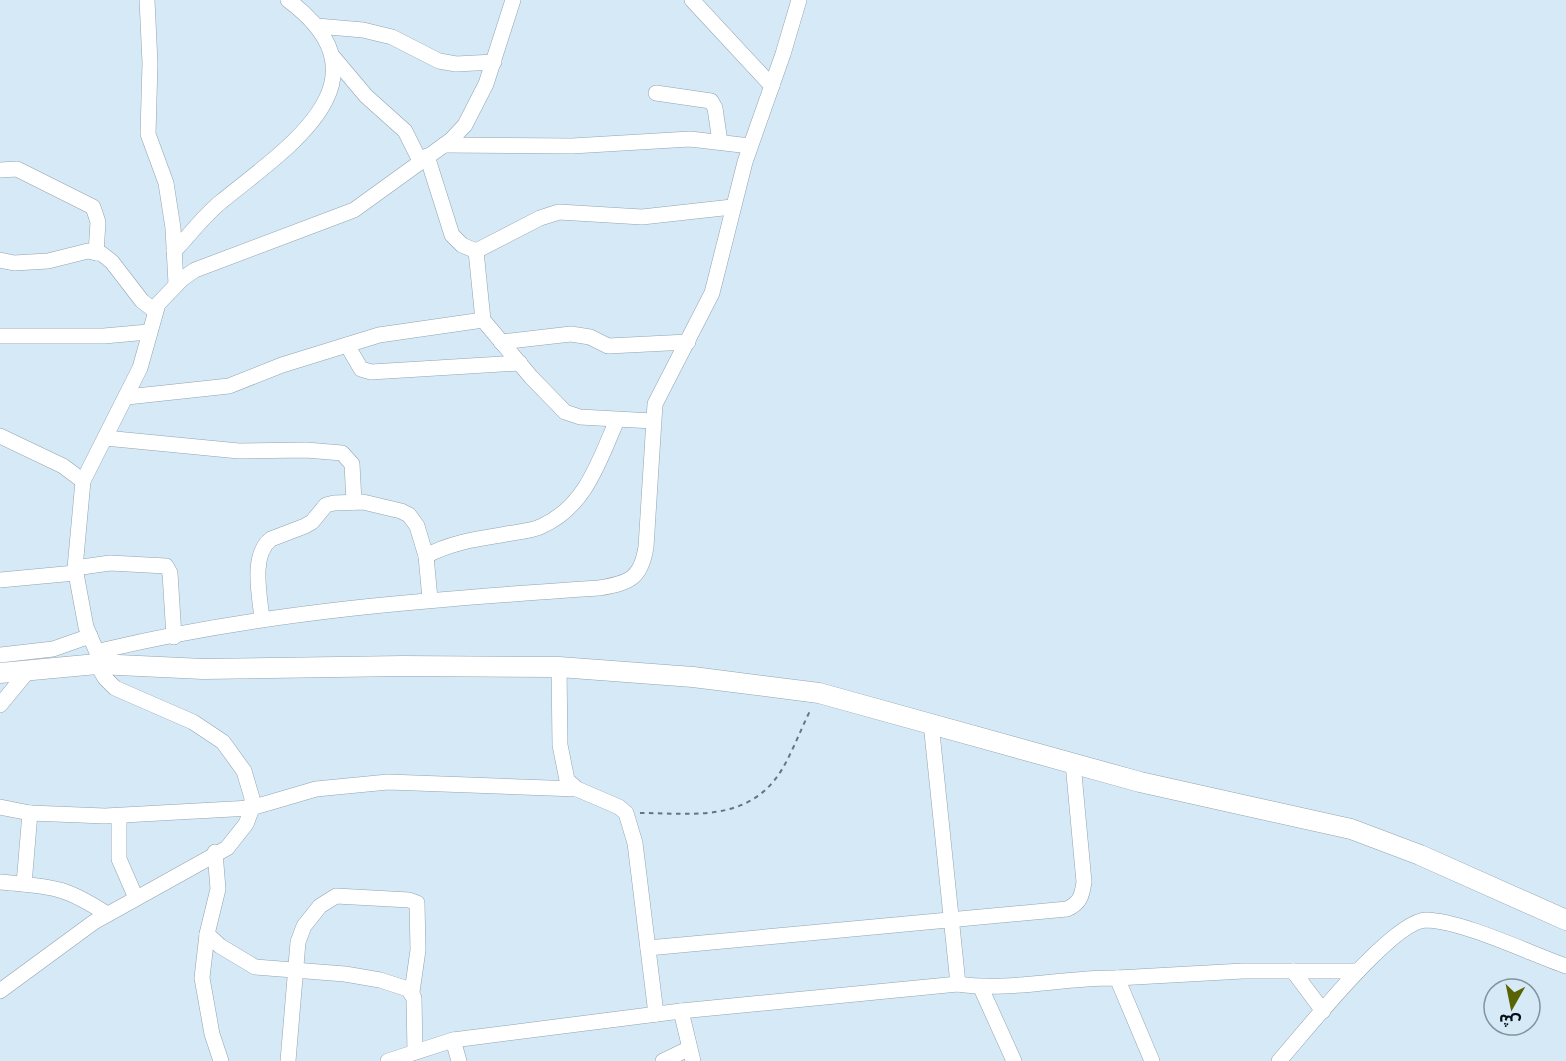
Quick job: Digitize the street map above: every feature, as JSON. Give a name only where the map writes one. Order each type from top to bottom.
[{"type":"street","points":[[147,0],[150,63],[148,134],[166,183],[176,284]]},
{"type":"street","points":[[288,0],[309,16],[326,38],[334,58],[366,96],[405,131],[423,159],[452,235],[462,245],[476,251]]},
{"type":"street","points":[[0,991],[107,914],[215,852],[227,848],[246,824],[251,808],[252,798],[244,771],[223,742],[209,730],[186,718],[115,688],[105,678],[78,597],[75,571],[83,481],[140,368],[154,311],[176,284],[195,270],[354,210],[375,198],[444,145],[465,125],[494,62],[513,0]]},
{"type":"street","points":[[692,0],[772,86]]},
{"type":"street","points":[[98,660],[104,650],[262,619],[430,599],[598,588],[620,585],[631,579],[643,562],[646,547],[652,421],[662,389],[712,293],[732,207],[750,146],[799,0]]},
{"type":"street","points":[[317,26],[363,30],[392,37],[439,61],[456,64],[494,62]]},
{"type":"street","points":[[174,251],[220,203],[273,162],[304,131],[322,106],[332,81],[334,58]]},
{"type":"street","points":[[656,93],[711,101],[715,108],[720,142]]},
{"type":"street","points":[[444,145],[572,146],[661,139],[750,146]]},
{"type":"street","points":[[0,170],[11,168],[23,171],[93,207],[98,222],[96,253]]},
{"type":"street","points":[[476,251],[540,218],[559,212],[642,217],[732,207]]},
{"type":"street","points":[[476,251],[483,320],[565,412],[580,417],[652,421]]},
{"type":"street","points":[[0,260],[34,262],[78,252],[96,253],[112,262],[142,301],[154,311]]},
{"type":"street","points":[[127,397],[229,386],[282,365],[379,334],[483,320]]},
{"type":"street","points":[[0,336],[104,336],[148,332]]},
{"type":"street","points":[[501,342],[571,334],[590,337],[608,346],[688,342]]},
{"type":"street","points":[[347,345],[361,369],[371,372],[520,363]]},
{"type":"street","points":[[426,556],[472,539],[540,527],[551,521],[583,494],[616,420]]},
{"type":"street","points":[[0,436],[63,466],[83,481]]},
{"type":"street","points":[[105,438],[239,451],[306,450],[342,453],[350,459],[352,464],[354,502]]},
{"type":"street","points":[[262,619],[259,577],[265,544],[271,539],[312,522],[326,505],[354,502],[385,507],[409,515],[417,526],[426,556],[430,599]]},
{"type":"street","points":[[0,580],[75,571],[110,563],[166,566],[170,573],[174,637]]},
{"type":"street","points":[[0,655],[53,649],[90,636]]},
{"type":"street","points":[[0,673],[98,660],[203,669],[403,666],[559,667],[693,677],[819,693],[1140,782],[1351,829],[1420,855],[1566,920]]},
{"type":"street","points":[[559,667],[561,760],[567,780],[577,789],[619,807],[626,813],[635,843],[656,1014]]},
{"type":"street","points":[[0,705],[28,670]]},
{"type":"street","points":[[931,723],[958,984]]},
{"type":"street","points":[[648,948],[1067,909],[1079,901],[1084,882],[1073,763]]},
{"type":"street","points":[[0,807],[30,813],[118,816],[251,808],[316,789],[388,782],[577,789]]},
{"type":"street","points":[[24,884],[30,813]]},
{"type":"street","points":[[118,816],[119,859],[125,879],[136,898]]},
{"type":"street","points":[[215,852],[218,889],[202,958],[203,990],[221,1061]]},
{"type":"street","points":[[0,882],[66,890],[107,914]]},
{"type":"street","points":[[288,1061],[300,934],[326,901],[341,895],[409,900],[418,907],[417,950],[412,992],[415,1007],[415,1052]]},
{"type":"street","points":[[1279,1061],[1358,971],[1404,927],[1415,921],[1426,920],[1459,927],[1566,966]]},
{"type":"street","points":[[207,934],[220,946],[255,967],[273,970],[295,969],[380,980],[412,992]]},
{"type":"street","points":[[388,1061],[453,1040],[681,1011],[958,984],[981,988],[1080,977],[1117,978],[1243,971],[1358,971]]},
{"type":"street","points":[[1293,971],[1323,1011]]},
{"type":"street","points":[[1117,978],[1152,1061]]},
{"type":"street","points":[[981,988],[1014,1061]]},
{"type":"street","points":[[663,1061],[690,1055],[681,1011]]},
{"type":"street","points":[[453,1040],[459,1061]]},
{"type":"path","points":[[626,813],[719,813],[756,798],[774,781],[819,693]]}]
